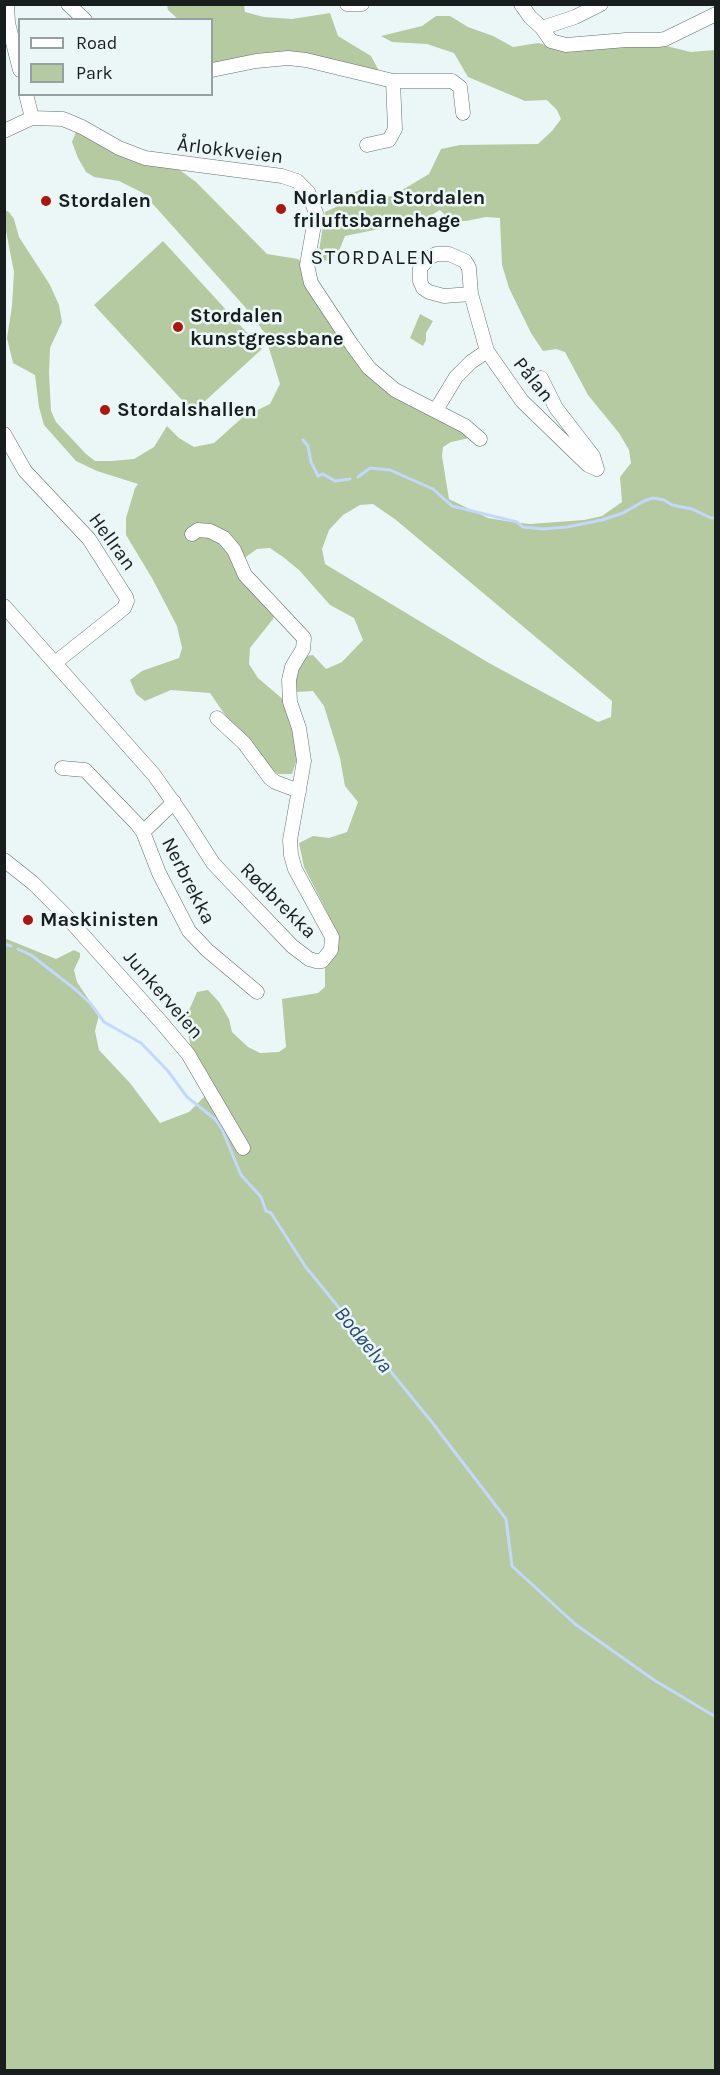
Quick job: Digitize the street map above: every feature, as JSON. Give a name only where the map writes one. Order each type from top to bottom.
[{"type":"street","points":[[7,4],[8,22],[18,62]]},
{"type":"street","points":[[68,4],[84,18]]},
{"type":"street","points":[[347,4],[362,4]]},
{"type":"street","points":[[521,4],[551,41],[566,45],[665,39],[716,14]]},
{"type":"street","points":[[542,28],[575,17],[601,4]]},
{"type":"street","points":[[213,70],[256,61],[288,58],[306,60],[393,81],[446,81],[457,83],[460,87],[463,113]]},
{"type":"street","points":[[368,145],[389,140],[395,129],[393,81]]},
{"type":"street","points":[[26,96],[32,118]]},
{"type":"street","name":"Årlokkveien","points":[[4,131],[32,118],[54,118],[73,122],[119,148],[145,159],[282,176],[297,181],[308,192],[314,206],[315,220],[307,265],[311,283],[369,368],[395,390],[465,426],[480,439]]},
{"type":"street","name":"Pålan","points":[[471,294],[487,351],[522,401],[588,465],[597,469],[593,456],[556,408],[541,378]]},
{"type":"street","points":[[436,410],[456,376],[487,351]]},
{"type":"street","name":"Hellran","points":[[4,434],[25,471],[89,539],[126,597],[124,608],[56,662]]},
{"type":"street","name":"Rødbrekka","points":[[4,606],[56,662],[153,775],[226,878],[301,954],[316,961],[322,961],[332,950],[332,937],[295,869],[291,855],[291,833],[303,768],[302,747],[288,692],[290,672],[303,649],[304,638],[245,575],[234,550],[224,538],[217,533],[203,530],[192,534]]},
{"type":"street","points":[[217,718],[244,743],[270,778],[299,790]]},
{"type":"street","name":"Nerbrekka","points":[[62,768],[81,768],[90,773],[143,832],[159,873],[189,931],[207,950],[257,992]]},
{"type":"street","name":"Nerbrekka","points":[[143,832],[174,802]]},
{"type":"street","name":"Junkerveien","points":[[4,860],[33,883],[65,915],[188,1054],[243,1148]]},
{"type":"green space","points":[[167,5],[244,5],[245,12],[264,17],[292,19],[330,13],[338,36],[371,56],[379,71],[327,61],[213,66],[213,18],[177,18],[168,10]]},
{"type":"green space","points":[[436,16],[450,16],[468,27],[493,36],[513,47],[538,43],[558,48],[658,44],[691,52],[715,50],[715,2070],[5,2070],[4,938],[56,959],[74,950],[80,953],[74,970],[77,982],[99,1015],[95,1031],[99,1050],[130,1083],[160,1123],[189,1112],[212,1089],[194,1061],[187,1029],[186,1017],[197,992],[208,990],[219,1002],[229,1019],[232,1032],[248,1047],[260,1053],[279,1052],[286,1047],[282,999],[318,993],[325,987],[325,964],[336,935],[331,920],[304,867],[299,843],[313,836],[329,838],[347,832],[358,802],[345,786],[340,758],[324,706],[313,691],[297,692],[291,678],[306,656],[313,655],[326,669],[342,662],[363,640],[354,618],[330,605],[299,570],[270,548],[257,549],[243,559],[244,569],[276,610],[273,619],[250,648],[249,664],[258,678],[292,707],[298,756],[292,774],[278,774],[267,767],[236,731],[210,693],[171,690],[145,701],[136,694],[130,680],[142,671],[179,658],[182,648],[177,626],[126,535],[126,518],[138,484],[97,471],[76,461],[44,425],[35,375],[13,363],[7,338],[14,272],[5,226],[5,210],[14,219],[19,237],[50,285],[59,305],[62,322],[50,348],[51,411],[56,422],[95,461],[134,459],[154,447],[167,426],[179,438],[194,447],[214,443],[243,417],[270,404],[280,384],[264,332],[245,307],[143,193],[119,181],[94,177],[86,172],[72,142],[77,129],[177,168],[196,182],[267,254],[298,259],[365,371],[450,423],[469,438],[451,442],[443,447],[442,456],[449,499],[488,518],[530,524],[584,520],[602,516],[622,502],[620,477],[631,463],[629,450],[619,433],[588,395],[565,352],[556,349],[543,351],[531,333],[509,288],[502,265],[500,218],[486,217],[451,221],[440,210],[423,220],[345,236],[339,251],[327,261],[318,258],[325,212],[336,207],[345,196],[365,188],[384,197],[392,196],[429,174],[441,149],[460,145],[538,144],[561,119],[557,110],[547,100],[525,101],[468,77],[454,53],[427,44],[392,42],[381,36],[422,26]],"holes":[[[373,504],[396,520],[612,701],[611,717],[598,722],[489,663],[325,564],[322,549],[329,530],[343,515],[360,505]]]},
{"type":"green space","name":"Stordalen kunstgressbane","points":[[163,241],[262,349],[193,412],[94,305]]},
{"type":"green space","points":[[420,314],[433,321],[426,333],[423,346],[410,338]]},
{"type":"waterway","points":[[303,440],[308,446],[311,462],[318,476],[323,474],[335,481],[350,479]]},
{"type":"waterway","points":[[358,477],[370,468],[390,470],[433,489],[452,506],[517,522],[523,527],[543,529],[567,527],[602,520],[623,513],[653,498],[716,518]]},
{"type":"waterway","name":"Bodøelva","points":[[4,944],[11,946]]},
{"type":"waterway","name":"Bodøelva","points":[[18,949],[31,955],[76,990],[91,1004],[104,1022],[141,1043],[168,1071],[187,1097],[215,1119],[222,1129],[241,1175],[261,1197],[266,1211],[271,1213],[305,1266],[431,1421],[506,1519],[512,1566],[575,1624],[654,1680],[716,1717]]},
{"type":"place","name":"Stordalen","points":[[46,201]]},
{"type":"place","name":"Norlandia Stordalen friluftsbarnehage","points":[[281,209]]},
{"type":"place","name":"Stordalen kunstgressbane","points":[[178,327]]},
{"type":"place","name":"Stordalshallen","points":[[105,410]]},
{"type":"place","name":"Maskinisten","points":[[28,920]]},
{"type":"district","name":"STORDALEN","points":[[373,258]]}]
